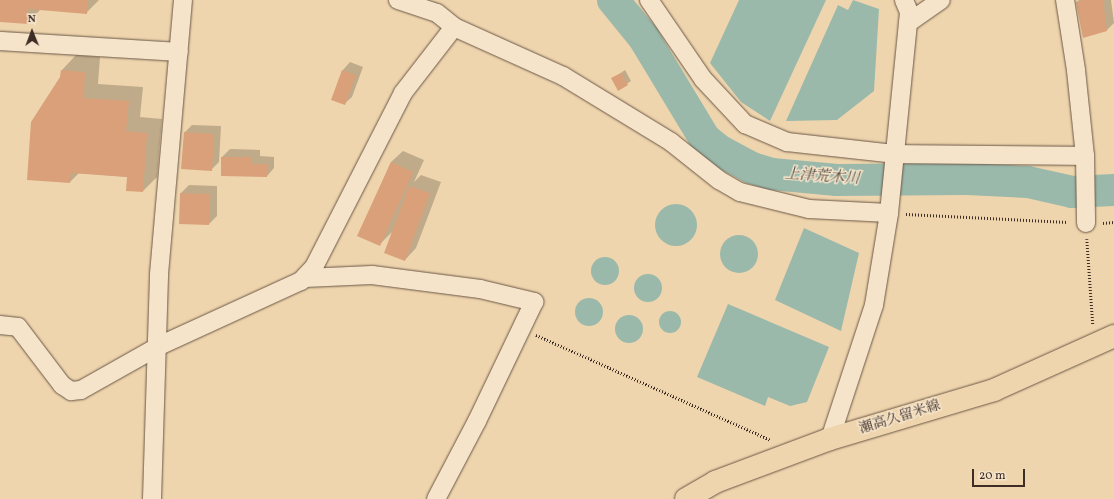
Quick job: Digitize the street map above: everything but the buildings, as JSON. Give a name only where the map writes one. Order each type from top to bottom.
[{"type":"main road","name":"瀬高久留米線","points":[[686,499],[715,482],[830,439],[994,390],[1114,336]]},
{"type":"street","points":[[152,499],[159,274],[180,52],[183,0]]},
{"type":"street","points":[[398,0],[437,13],[454,27],[563,76],[671,142],[719,180],[740,192],[809,209],[889,213]]},
{"type":"street","points":[[649,0],[703,79],[745,124],[787,142],[896,154],[1085,156]]},
{"type":"street","points":[[830,439],[874,305],[889,213],[896,154],[909,12],[904,0]]},
{"type":"street","points":[[908,23],[941,0]]},
{"type":"street","points":[[1065,0],[1076,70],[1085,156],[1086,223]]},
{"type":"street","points":[[305,278],[314,267],[403,92],[454,27]]},
{"type":"street","points":[[0,41],[180,52]]},
{"type":"street","points":[[0,325],[18,327],[62,385],[71,391],[81,390],[157,347],[305,278],[372,275],[480,289],[534,302],[477,421],[436,499]]},
{"type":"path","points":[[889,213],[1086,223],[1114,222]]},
{"type":"path","points":[[1086,223],[1094,346]]},
{"type":"path","points":[[521,329],[797,451]]},
{"type":"shaded area","points":[[739,0],[826,0],[770,121],[741,102],[710,63]]},
{"type":"shaded area","points":[[853,0],[879,9],[874,91],[837,120],[786,121],[838,5],[848,10]]},
{"type":"shaded area","points":[[672,204],[680,204],[688,207],[694,213],[697,225],[694,237],[688,243],[680,246],[672,246],[664,243],[658,237],[655,229],[655,221],[658,213],[664,207]]},
{"type":"shaded area","points":[[804,228],[859,253],[841,331],[775,300]]},
{"type":"shaded area","points":[[735,235],[743,235],[753,240],[757,247],[757,261],[753,268],[743,273],[735,273],[725,268],[723,265],[720,258],[720,250],[725,240],[728,238]]},
{"type":"shaded area","points":[[605,257],[615,261],[619,271],[615,281],[605,285],[595,281],[591,271],[595,261]]},
{"type":"shaded area","points":[[648,274],[658,278],[662,288],[658,298],[648,302],[638,298],[634,288],[638,278]]},
{"type":"shaded area","points":[[589,298],[599,302],[603,312],[599,322],[589,326],[579,322],[575,312],[579,302]]},
{"type":"shaded area","points":[[728,304],[829,347],[807,402],[790,406],[768,397],[765,406],[697,377]]},
{"type":"shaded area","points":[[670,311],[678,314],[681,322],[678,330],[670,333],[662,330],[659,322],[662,314]]},
{"type":"shaded area","points":[[629,315],[639,319],[643,329],[639,339],[629,343],[619,339],[615,329],[619,319]]},
{"type":"waterway","name":"上津荒木川","points":[[613,0],[644,38],[705,139],[720,151],[752,168],[772,174],[837,180],[967,179],[1028,182],[1072,192],[1114,190]]}]
